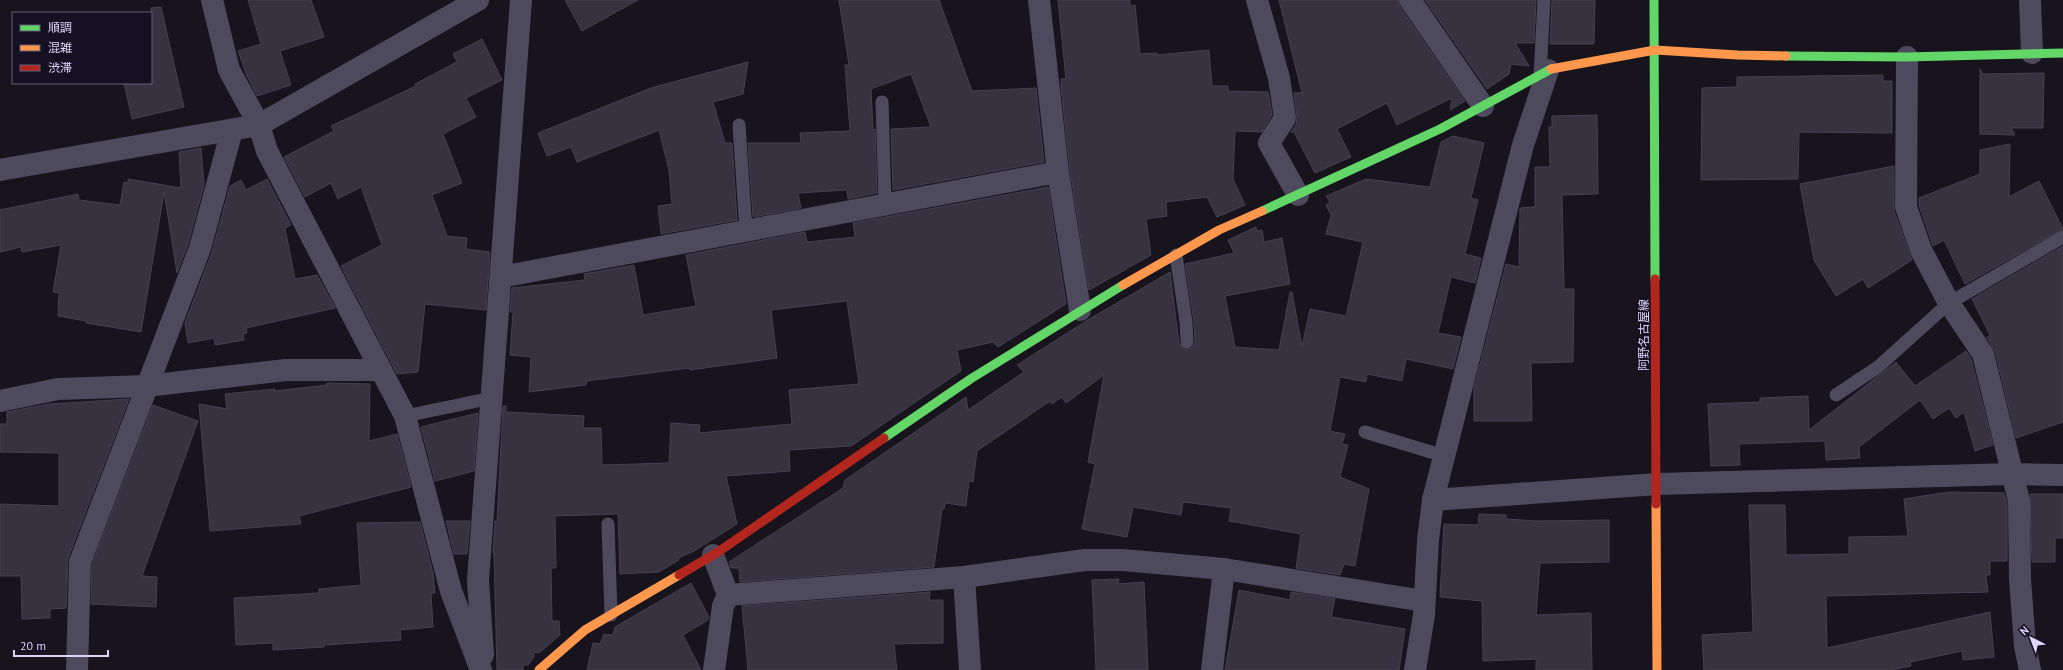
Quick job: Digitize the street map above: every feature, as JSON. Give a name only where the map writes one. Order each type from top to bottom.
[{"type":"street","points":[[212,0],[228,70],[259,125],[267,150],[405,416],[451,592],[482,670]]},
{"type":"street","points":[[0,170],[259,125],[478,0]]},
{"type":"street","points":[[482,670],[478,580],[521,0]]},
{"type":"street","points":[[1039,0],[1058,172],[1080,310]]},
{"type":"street","points":[[1257,0],[1279,78],[1285,118],[1269,143],[1298,195]]},
{"type":"street","points":[[1410,0],[1483,106]]},
{"type":"street","name":"阿野名古屋線","points":[[1654,0],[1657,670]]},
{"type":"street","points":[[2030,0],[2032,53]]},
{"type":"street","points":[[540,670],[586,630],[713,555],[972,378],[1080,310],[1220,230],[1440,129],[1544,73],[1655,50],[1738,55],[1907,57],[2063,53]]},
{"type":"street","points":[[1907,57],[1906,207],[1921,250],[1949,303],[1983,354],[2019,501],[2020,579],[2025,646],[2030,670]]},
{"type":"street","points":[[1415,670],[1424,601],[1428,540],[1433,500],[1522,145],[1544,73]]},
{"type":"street","points":[[77,670],[80,562],[200,248],[232,130]]},
{"type":"street","points":[[501,277],[1058,172]]},
{"type":"street","points":[[0,401],[58,389],[146,386],[286,370],[381,370]]},
{"type":"street","points":[[1433,500],[1657,484],[2012,474],[2063,475]]},
{"type":"street","points":[[713,555],[728,595],[723,606],[714,670]]},
{"type":"street","points":[[728,595],[964,577],[1085,560],[1123,560],[1224,569],[1424,601]]},
{"type":"street","points":[[1212,670],[1224,569]]},
{"type":"street","points":[[964,577],[970,670]]},
{"type":"lane","points":[[1544,0],[1544,73]]},
{"type":"lane","points":[[882,102],[885,204]]},
{"type":"lane","points":[[739,125],[746,231]]},
{"type":"lane","points":[[1836,395],[1878,367],[1949,303],[2063,238]]},
{"type":"lane","points":[[1176,255],[1186,322],[1187,342]]},
{"type":"lane","points":[[405,416],[492,398]]},
{"type":"lane","points":[[1365,432],[1444,456]]},
{"type":"lane","points":[[608,524],[611,615]]},
{"type":"building","points":[[248,0],[311,0],[324,37],[280,51],[291,85],[257,96],[247,76],[238,51],[261,44]]},
{"type":"building","points":[[565,0],[638,0],[582,31]]},
{"type":"building","points":[[839,0],[939,0],[972,91],[1036,88],[1044,162],[893,190],[891,129],[931,127],[911,74],[871,89],[873,130],[875,129],[877,193],[848,199],[847,190],[798,193],[801,208],[753,217],[748,143],[801,143],[800,133],[850,131],[845,65],[849,65]]},
{"type":"building","points":[[1058,0],[1130,0],[1130,6],[1135,5],[1140,54],[1157,53],[1157,55],[1209,50],[1212,86],[1228,86],[1228,91],[1268,92],[1272,115],[1262,132],[1235,131],[1233,179],[1245,205],[1217,217],[1207,197],[1166,202],[1167,216],[1146,219],[1151,255],[1089,290],[1070,170],[1061,87],[1061,79],[1066,79]]},
{"type":"building","points":[[1279,0],[1398,0],[1400,7],[1465,101],[1450,110],[1452,98],[1397,125],[1387,103],[1337,129],[1351,157],[1315,173],[1294,132],[1291,132],[1296,125],[1297,117],[1294,93],[1302,93]]},
{"type":"building","points":[[1425,0],[1536,0],[1534,43],[1515,43],[1529,66],[1511,64],[1509,74],[1487,89]]},
{"type":"building","points":[[1552,0],[1595,0],[1594,44],[1550,44]]},
{"type":"building","points":[[161,7],[184,107],[132,119],[124,84],[152,84],[151,8]]},
{"type":"building","points":[[482,39],[502,80],[466,98],[476,117],[443,134],[462,183],[432,195],[447,236],[467,238],[466,249],[490,252],[486,310],[425,304],[418,372],[397,374],[341,266],[382,245],[361,187],[338,199],[331,183],[305,197],[284,157],[334,131],[331,126],[416,86],[415,84],[457,62],[453,54]]},
{"type":"building","points":[[748,62],[743,94],[713,102],[725,143],[732,143],[737,220],[661,234],[658,206],[672,204],[669,170],[659,130],[577,162],[571,147],[547,156],[538,133],[651,88]]},
{"type":"building","points":[[1980,69],[1983,74],[2044,73],[2043,128],[2011,128],[2015,135],[1980,134]]},
{"type":"building","points":[[1883,75],[1883,81],[1892,81],[1892,133],[1799,132],[1798,179],[1701,180],[1702,88],[1737,87],[1737,77]]},
{"type":"building","points":[[1597,115],[1598,194],[1562,195],[1564,289],[1574,289],[1573,362],[1531,363],[1532,421],[1474,421],[1474,388],[1506,264],[1519,267],[1520,208],[1535,207],[1535,167],[1550,167],[1549,127],[1552,127],[1552,116]]},
{"type":"building","points":[[1453,136],[1484,143],[1471,198],[1478,200],[1465,254],[1481,258],[1475,283],[1451,277],[1438,333],[1461,337],[1453,369],[1406,359],[1402,381],[1367,374],[1366,382],[1340,377],[1330,431],[1345,434],[1342,444],[1348,445],[1340,477],[1369,489],[1355,566],[1344,564],[1340,575],[1296,568],[1301,534],[1229,521],[1231,508],[1183,502],[1181,515],[1133,507],[1127,537],[1082,529],[1095,464],[1088,462],[1104,375],[1066,403],[1062,397],[1052,404],[1050,401],[977,451],[973,482],[969,481],[966,506],[945,503],[944,509],[942,509],[934,567],[740,582],[739,568],[731,568],[729,562],[843,488],[845,480],[966,397],[968,410],[1024,372],[1017,365],[1086,321],[1170,272],[1179,343],[1184,349],[1192,348],[1195,342],[1194,322],[1185,264],[1234,253],[1228,240],[1256,227],[1257,231],[1262,230],[1264,242],[1282,238],[1290,284],[1225,296],[1235,347],[1279,350],[1290,292],[1292,292],[1302,347],[1310,309],[1346,316],[1363,242],[1326,234],[1331,215],[1326,205],[1330,202],[1326,196],[1366,179],[1430,187],[1441,142]]},
{"type":"building","points":[[2010,144],[2009,197],[2039,181],[2063,229],[1965,284],[1944,240],[1933,246],[1919,205],[1919,198],[1980,174],[1980,150]]},
{"type":"building","points":[[201,148],[204,185],[188,244],[177,273],[164,192],[141,332],[86,323],[86,321],[58,316],[59,293],[53,292],[61,245],[22,252],[21,247],[0,252],[0,210],[78,194],[79,200],[120,205],[124,182],[128,183],[128,179],[181,188],[179,152]]},
{"type":"building","points":[[1894,166],[1894,211],[1912,260],[1868,288],[1863,279],[1836,296],[1814,260],[1800,184]]},
{"type":"building","points":[[267,179],[291,225],[285,228],[295,279],[317,275],[335,308],[246,328],[247,333],[243,334],[244,340],[215,345],[214,338],[188,343],[185,323],[212,252],[230,186],[241,180],[246,190]]},
{"type":"building","points":[[1048,187],[1066,304],[998,347],[993,342],[957,350],[961,371],[851,446],[789,450],[790,471],[726,476],[737,524],[694,551],[678,558],[679,560],[659,572],[620,574],[618,514],[555,516],[556,568],[551,568],[552,621],[559,621],[560,635],[539,653],[534,652],[534,657],[528,665],[523,665],[523,670],[497,670],[493,553],[495,521],[497,521],[503,406],[506,406],[506,412],[584,416],[583,428],[601,428],[602,465],[669,463],[671,423],[700,425],[699,433],[792,424],[789,390],[859,384],[847,301],[771,310],[777,358],[690,370],[689,368],[587,381],[586,385],[529,392],[531,357],[510,355],[513,312],[510,312],[512,288],[585,280],[584,274],[634,265],[643,315],[696,306],[686,255],[805,232],[807,242],[855,237],[853,223]]},
{"type":"building","points":[[2063,246],[2063,422],[2016,438],[1995,351],[1987,337],[1990,335],[1972,299]]},
{"type":"building","points":[[1966,351],[1971,359],[1993,445],[1975,451],[1964,412],[1956,418],[1949,408],[1933,419],[1920,400],[1859,447],[1860,458],[1826,460],[1825,441],[1739,444],[1740,465],[1711,466],[1708,404],[1760,402],[1760,398],[1808,396],[1809,430],[1896,362],[1915,386]]},
{"type":"building","points":[[327,383],[370,384],[369,441],[397,434],[411,487],[299,516],[301,524],[210,531],[199,404],[227,409],[225,394],[275,389],[275,391],[327,385]]},
{"type":"building","points":[[129,399],[68,558],[66,608],[50,609],[50,618],[22,619],[21,576],[0,576],[0,504],[59,506],[59,453],[0,452],[0,424],[7,424],[7,412],[49,404]]},
{"type":"building","points":[[153,405],[198,421],[142,576],[157,577],[156,607],[91,604],[92,564]]},
{"type":"building","points":[[478,413],[474,471],[435,481],[421,427]]},
{"type":"building","points":[[1949,492],[2004,493],[2007,503],[2007,561],[1990,561],[1990,575],[1986,575],[1988,592],[1826,596],[1827,648],[1990,612],[1994,657],[1963,660],[1962,651],[1910,662],[1911,666],[1891,670],[1704,670],[1702,635],[1753,632],[1749,505],[1785,505],[1786,555],[1849,554],[1849,537],[1908,536],[1904,499]]},
{"type":"building","points":[[2030,494],[2063,494],[2063,538],[2055,538],[2055,562],[2032,562]]},
{"type":"building","points":[[1479,514],[1506,515],[1506,519],[1536,521],[1609,520],[1609,562],[1540,563],[1536,615],[1591,613],[1592,670],[1536,670],[1536,659],[1483,661],[1482,601],[1440,597],[1444,524],[1478,525]]},
{"type":"building","points":[[446,521],[470,521],[467,554],[454,554]]},
{"type":"building","points":[[420,522],[433,573],[435,593],[431,593],[433,627],[400,630],[401,640],[273,650],[273,643],[236,645],[234,598],[319,593],[319,589],[361,585],[357,523]]},
{"type":"building","points":[[1119,579],[1118,584],[1144,582],[1148,670],[1096,670],[1092,580]]},
{"type":"building","points":[[691,583],[709,617],[708,620],[683,635],[701,670],[587,670],[593,643],[600,644],[604,634],[613,635],[615,627]]},
{"type":"building","points":[[1239,590],[1290,600],[1291,592],[1335,599],[1331,617],[1405,629],[1399,670],[1225,670]]},
{"type":"building","points":[[930,592],[929,600],[943,600],[943,643],[894,644],[897,670],[748,670],[742,606]]},
{"type":"traffic: fast","points":[[1654,0],[1655,279]]},
{"type":"traffic: fast","points":[[1786,56],[1907,57],[2063,53]]},
{"type":"traffic: fast","points":[[1262,211],[1440,129],[1551,69]]},
{"type":"traffic: fast","points":[[884,438],[972,378],[1123,285]]},
{"type":"traffic: slow","points":[[1551,69],[1655,50],[1786,56]]},
{"type":"traffic: slow","points":[[1123,285],[1219,230],[1262,211]]},
{"type":"traffic: slow","points":[[1656,504],[1657,670]]},
{"type":"traffic: slow","points":[[539,670],[585,630],[679,575]]},
{"type":"traffic: jam","points":[[1655,279],[1656,504]]},
{"type":"traffic: jam","points":[[679,575],[718,552],[884,438]]}]
